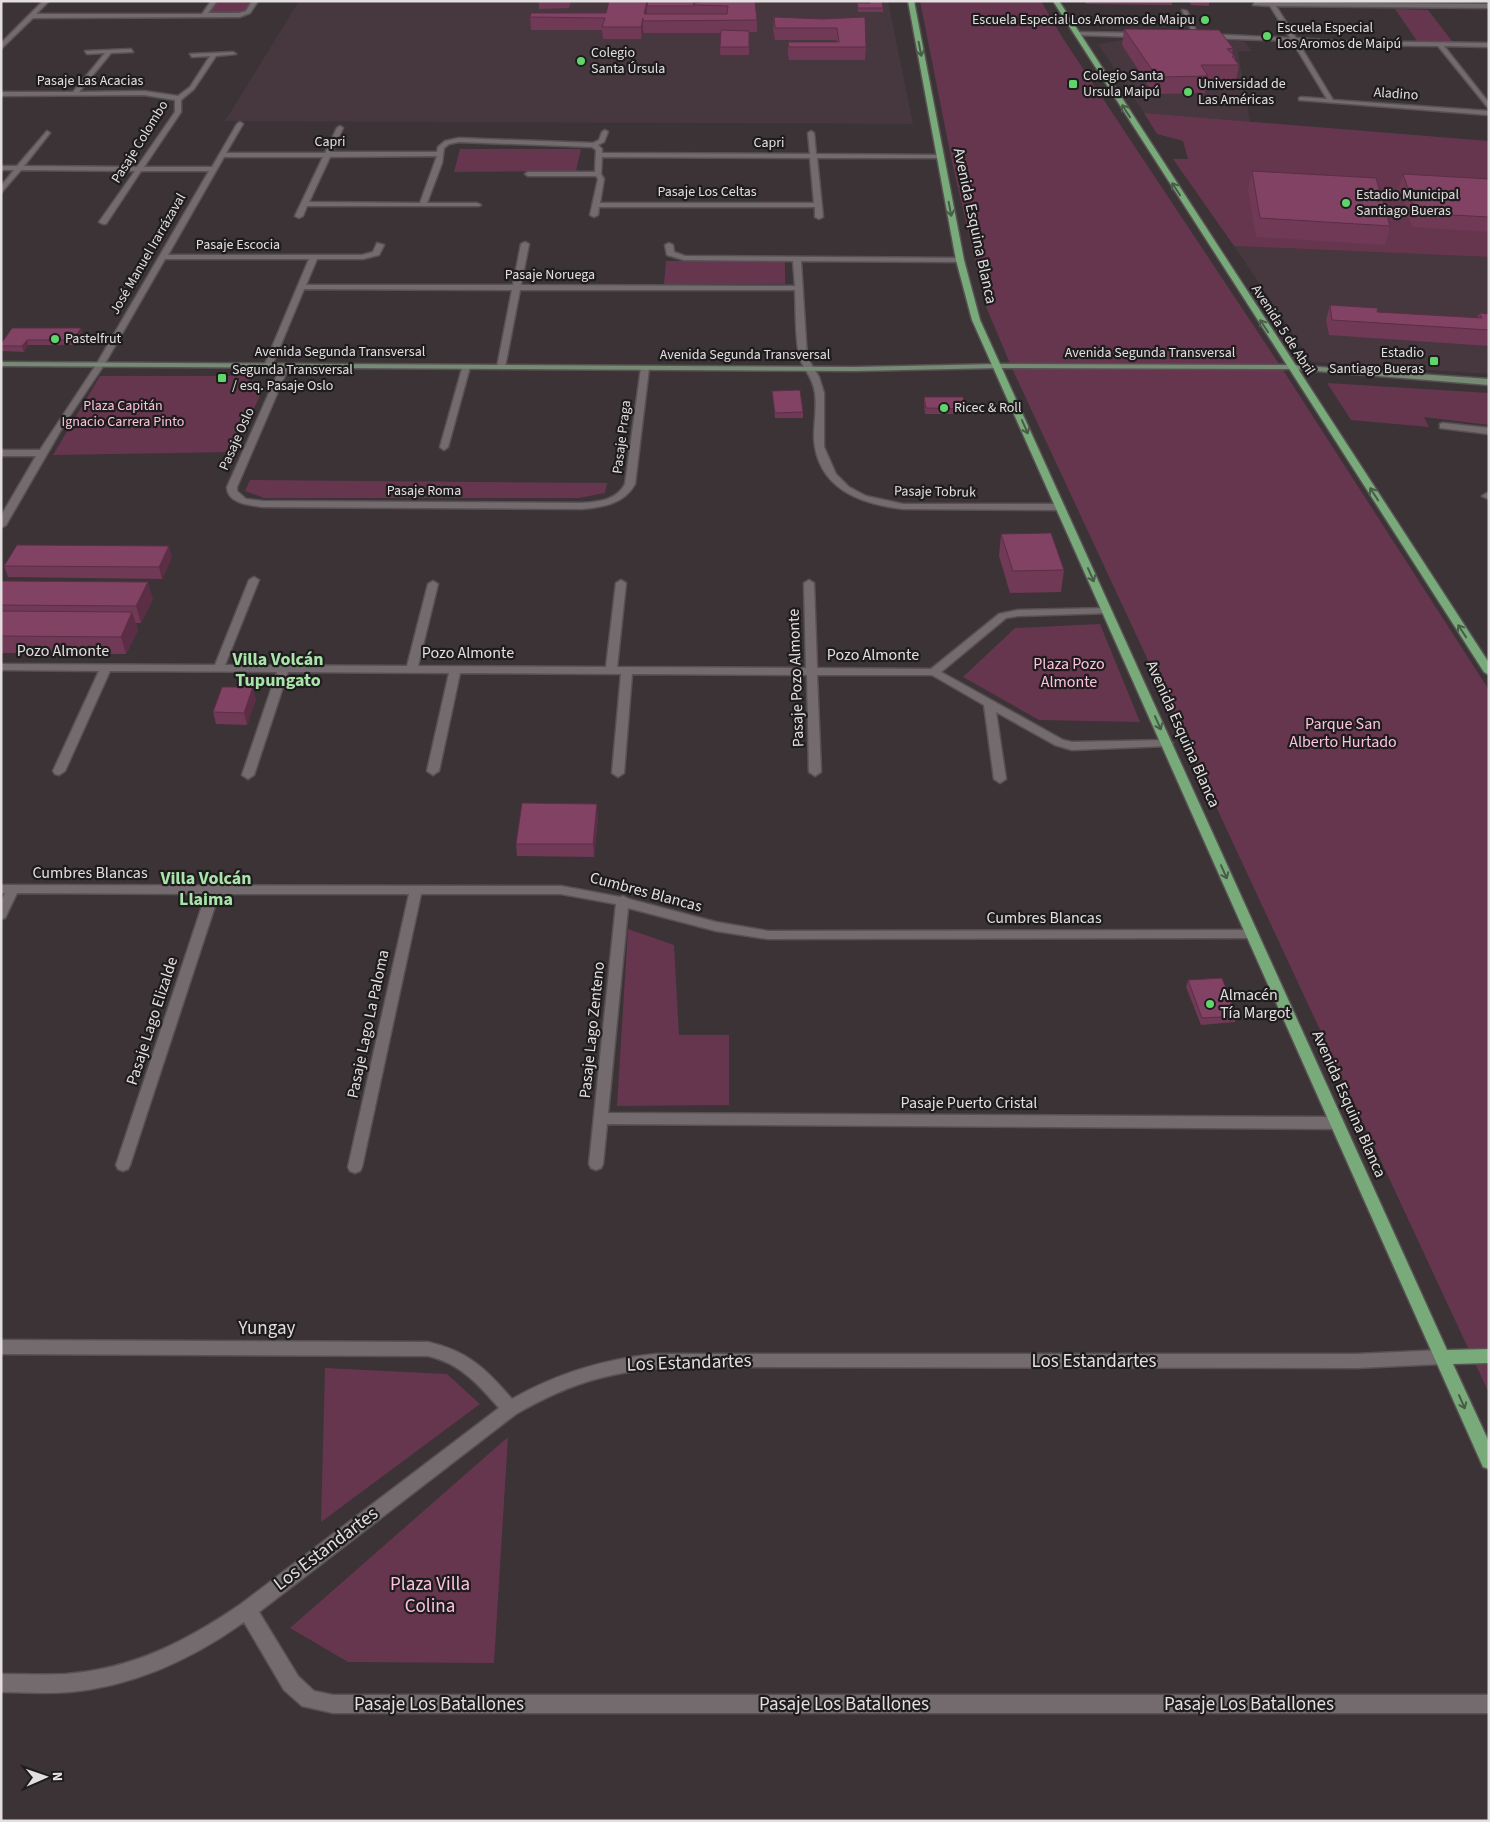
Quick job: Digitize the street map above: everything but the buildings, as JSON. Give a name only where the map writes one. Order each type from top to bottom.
[{"type":"main road","name":"Avenida Esquina Blanca","points":[[911,1],[960,260],[971,306],[1489,1461]]},
{"type":"main road","name":"Avenida 5 de Abril","points":[[1056,1],[1290,367],[1489,672]]},
{"type":"main road","name":"Avenida Segunda Transversal","points":[[1,364],[811,369],[998,366],[1290,367],[1489,382]]},
{"type":"main road","points":[[1442,1357],[1489,1356]]},
{"type":"street","points":[[1,47],[46,1]]},
{"type":"street","points":[[204,15],[214,1]]},
{"type":"street","points":[[32,16],[243,14],[248,12],[254,1]]},
{"type":"street","points":[[1255,4],[1489,6]]},
{"type":"street","points":[[1272,4],[1331,101]]},
{"type":"street","points":[[1184,11],[1197,36]]},
{"type":"street","points":[[1077,34],[1150,35]]},
{"type":"street","points":[[1188,36],[1338,43],[1489,45]]},
{"type":"street","points":[[1440,45],[1489,107]]},
{"type":"street","points":[[88,52],[131,52]]},
{"type":"street","points":[[75,93],[109,52]]},
{"type":"street","name":"Pasaje Colombo","points":[[103,222],[178,112],[178,100],[192,88],[214,54]]},
{"type":"street","points":[[192,55],[232,54]]},
{"type":"street","name":"Pasaje Las Acacias","points":[[1,94],[154,93],[172,96],[178,100]]},
{"type":"street","name":"Aladino","points":[[1301,99],[1489,113]]},
{"type":"street","name":"José Manuel Irarrázaval","points":[[1,525],[43,453],[100,365],[240,124]]},
{"type":"street","points":[[299,216],[340,128]]},
{"type":"street","points":[[424,204],[439,163],[442,145],[453,141],[594,145],[602,141],[605,132]]},
{"type":"street","points":[[1,192],[47,133]]},
{"type":"street","points":[[812,133],[819,217]]},
{"type":"street","points":[[594,145],[598,148],[598,174],[601,179],[594,215]]},
{"type":"street","name":"Capri","points":[[222,155],[439,154]]},
{"type":"street","name":"Capri","points":[[599,155],[940,156]]},
{"type":"street","points":[[1,168],[214,169]]},
{"type":"street","points":[[528,174],[598,174]]},
{"type":"street","points":[[304,204],[477,204]]},
{"type":"street","name":"Pasaje Los Celtas","points":[[596,205],[818,205]]},
{"type":"street","points":[[501,367],[525,244]]},
{"type":"street","name":"Pasaje Escocia","points":[[162,257],[368,256],[376,253],[380,245]]},
{"type":"street","points":[[669,245],[670,253],[684,258],[960,260]]},
{"type":"street","points":[[268,366],[314,257]]},
{"type":"street","name":"Pasaje Tobruk","points":[[797,259],[803,357],[818,385],[821,453],[827,469],[833,478],[850,492],[873,502],[899,506],[1060,507]]},
{"type":"street","name":"Pasaje Noruega","points":[[301,287],[799,288]]},
{"type":"street","name":"Pasaje Oslo","points":[[236,497],[232,492],[234,481],[285,366]]},
{"type":"street","points":[[444,447],[466,367]]},
{"type":"street","name":"Pasaje Praga","points":[[613,501],[628,491],[630,484],[644,368]]},
{"type":"street","points":[[1443,426],[1489,431]]},
{"type":"street","points":[[1,453],[43,453]]},
{"type":"street","name":"Pasaje Roma","points":[[236,497],[252,503],[273,504],[582,506],[604,504],[613,501]]},
{"type":"street","points":[[219,668],[254,580]]},
{"type":"street","points":[[610,670],[621,582]]},
{"type":"street","name":"Pasaje Pozo Almonte","points":[[810,583],[814,772]]},
{"type":"street","points":[[412,669],[433,584]]},
{"type":"street","name":"Pozo Almonte","points":[[934,672],[1003,616],[1018,613],[1107,611]]},
{"type":"street","name":"Pozo Almonte","points":[[1,667],[934,672],[1054,741],[1065,745],[1166,743]]},
{"type":"street","points":[[59,771],[106,667]]},
{"type":"street","points":[[248,775],[284,668]]},
{"type":"street","points":[[433,771],[454,669]]},
{"type":"street","points":[[618,773],[627,670]]},
{"type":"street","points":[[989,704],[1000,779]]},
{"type":"street","points":[[1,915],[7,889]]},
{"type":"street","name":"Cumbres Blancas","points":[[7,889],[561,890],[623,900],[722,929],[768,935],[1252,934]]},
{"type":"street","name":"Pasaje Lago Elizalde","points":[[122,1165],[214,889]]},
{"type":"street","name":"Pasaje Lago La Paloma","points":[[355,1167],[416,889]]},
{"type":"street","name":"Pasaje Lago Zenteno","points":[[596,1164],[623,900]]},
{"type":"street","name":"Pasaje Puerto Cristal","points":[[600,1118],[1337,1123]]},
{"type":"street","name":"Yungay","points":[[1,1347],[428,1349],[447,1353],[464,1360],[510,1409]]},
{"type":"street","name":"Los Estandartes","points":[[1,1683],[76,1682],[110,1678],[145,1668],[178,1654],[210,1637],[247,1610],[510,1409],[566,1379],[606,1367],[654,1361],[1357,1361],[1442,1357]]},
{"type":"street","name":"Pasaje Los Batallones","points":[[247,1610],[291,1683],[309,1699],[333,1704],[1489,1704]]},
{"type":"shaded area","name":"Colegio Santa Úrsula","points":[[299,1],[888,1],[913,124],[225,121]]},
{"type":"shaded area","name":"Universidad de Las Américas","points":[[1122,40],[1244,41],[1252,51],[1238,52],[1250,122],[1144,113],[1098,44]]},
{"type":"shaded area","points":[[1234,246],[1489,257],[1489,374],[1312,362]]},
{"type":"green space","points":[[217,1],[252,1],[245,12],[240,14],[212,14],[209,12]]},
{"type":"green space","name":"Parque San Alberto Hurtado","points":[[920,1],[1041,1],[1064,40],[1283,370],[1489,690],[1489,1393],[1011,366],[985,304],[952,162]]},
{"type":"green space","points":[[1395,9],[1428,10],[1452,41],[1417,41]]},
{"type":"green space","name":"Estadio Municipal Santiago Bueras","points":[[1144,113],[1489,141],[1489,257],[1234,246],[1173,159],[1188,159],[1183,141],[1157,134]]},
{"type":"green space","points":[[460,149],[581,149],[576,171],[454,172]]},
{"type":"green space","points":[[666,261],[785,261],[785,284],[664,284]]},
{"type":"green space","name":"Plaza Capitán Ignacio Carrera Pinto","points":[[100,376],[244,376],[263,389],[234,452],[53,455]]},
{"type":"green space","points":[[1327,383],[1489,393],[1489,425],[1424,417],[1429,427],[1351,420]]},
{"type":"green space","points":[[250,480],[607,483],[605,493],[579,498],[264,498],[245,491]]},
{"type":"green space","name":"Plaza Pozo Almonte","points":[[1100,624],[1140,722],[1039,720],[963,677],[1015,628]]},
{"type":"green space","points":[[628,929],[674,945],[679,1035],[729,1035],[729,1105],[617,1106]]},
{"type":"green space","points":[[325,1368],[447,1374],[480,1404],[321,1522]]},
{"type":"green space","name":"Plaza Villa Colina","points":[[508,1437],[494,1663],[348,1662],[290,1628]]},
{"type":"place","name":"Escuela Especial Los Aromos de Maipu","points":[[1205,20]]},
{"type":"place","name":"Escuela Especial Los Aromos de Maipú","points":[[1267,36]]},
{"type":"place","name":"Colegio Santa Úrsula","points":[[581,61]]},
{"type":"place","name":"Colegio Santa Ursula Maipú","points":[[1073,84]]},
{"type":"place","name":"Universidad de Las Américas","points":[[1188,92]]},
{"type":"place","name":"Estadio Municipal Santiago Bueras","points":[[1346,203]]},
{"type":"place","name":"Pastelfrut","points":[[55,339]]},
{"type":"place","name":"Estadio Santiago Bueras","points":[[1434,361]]},
{"type":"place","name":"Segunda Transversal / esq. Pasaje Oslo","points":[[222,378]]},
{"type":"place","name":"Ricec & Roll","points":[[944,408]]},
{"type":"place","name":"Almacén Tía Margot","points":[[1210,1004]]},
{"type":"district","name":"Villa Volcán Tupungato","points":[[278,670]]},
{"type":"district","name":"Villa Volcán Llaima","points":[[206,888]]}]
